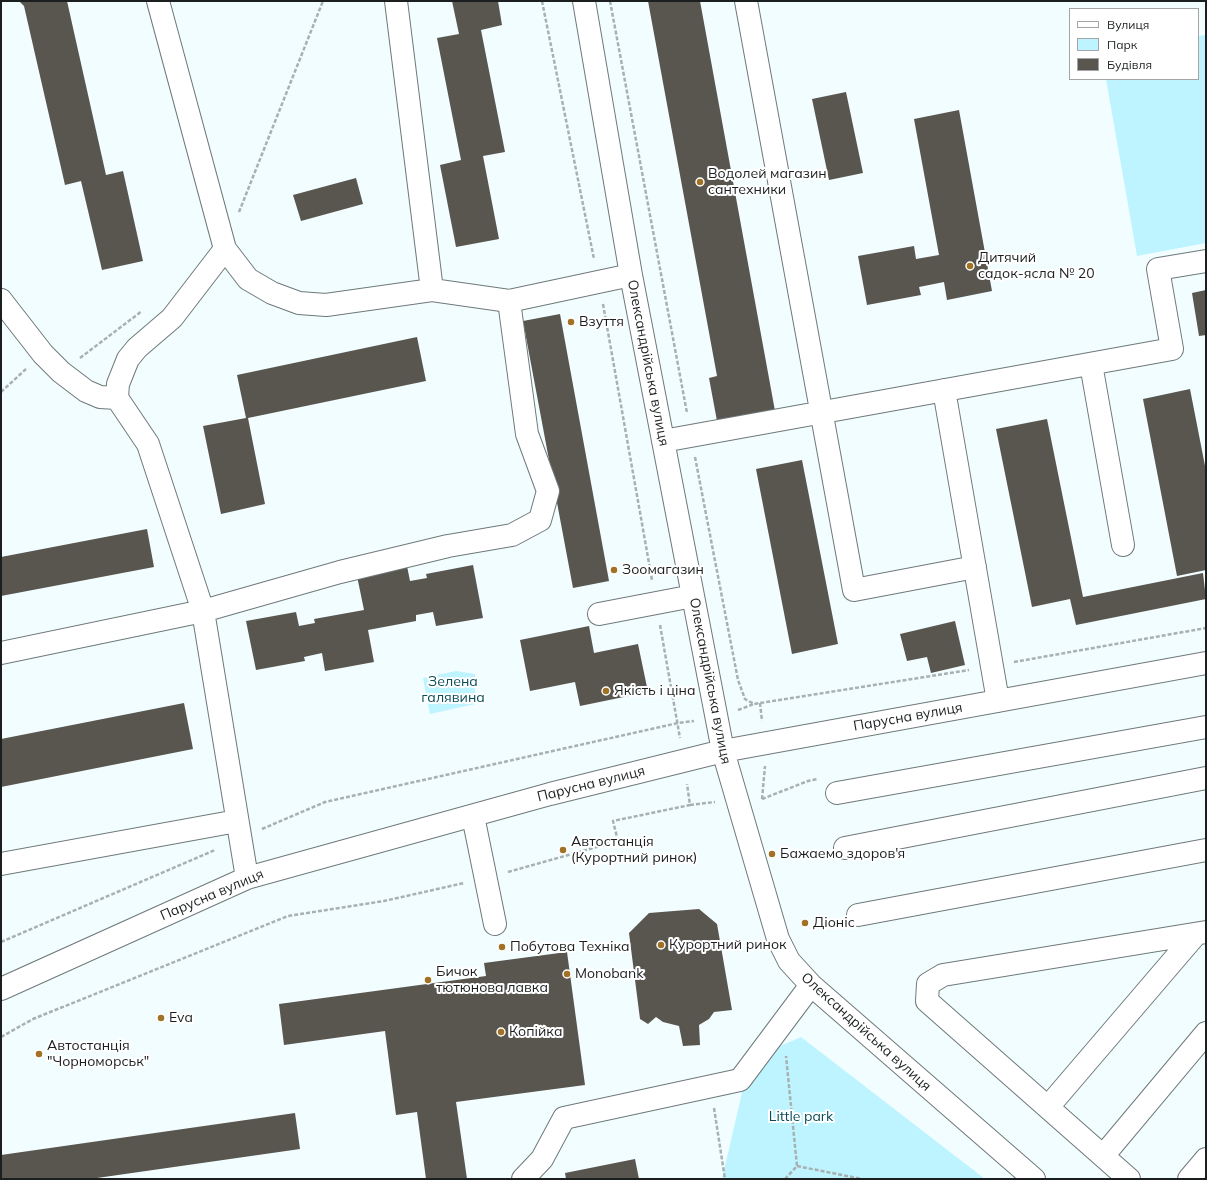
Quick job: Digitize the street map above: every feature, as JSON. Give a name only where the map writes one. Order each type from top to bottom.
[{"type":"street","points":[[158,1],[224,249],[248,279],[272,293],[299,303],[326,304],[432,290],[509,301],[631,275]]},
{"type":"street","points":[[396,1],[432,290]]},
{"type":"street","name":"Олександрійська вулиця","points":[[584,1],[631,275],[722,751],[778,939],[789,961],[811,986],[1034,1179]]},
{"type":"street","points":[[746,1],[854,590],[975,567]]},
{"type":"street","points":[[224,249],[172,318],[137,348],[128,359],[118,384],[117,398],[148,444],[203,611],[247,878]]},
{"type":"street","points":[[663,441],[1172,349],[1158,270],[1206,261]]},
{"type":"street","points":[[1,300],[43,354],[69,379],[86,391],[100,397],[117,398]]},
{"type":"street","points":[[1,653],[203,611],[340,572],[448,546],[512,535],[540,520],[548,492],[527,434],[509,301]]},
{"type":"street","points":[[1091,364],[1123,544]]},
{"type":"street","points":[[944,390],[998,701]]},
{"type":"street","points":[[599,614],[692,596]]},
{"type":"street","name":"Парусна вулиця","points":[[1,989],[247,878],[473,816],[722,751],[1206,663]]},
{"type":"street","points":[[837,793],[1206,727]]},
{"type":"street","points":[[844,848],[1206,778]]},
{"type":"street","points":[[473,816],[495,924]]},
{"type":"street","points":[[1,864],[238,830]]},
{"type":"street","points":[[858,915],[1206,850]]},
{"type":"street","points":[[1130,1179],[927,1001],[928,984],[943,974],[1201,933]]},
{"type":"street","points":[[1048,1107],[1201,933]]},
{"type":"street","points":[[523,1179],[542,1159],[564,1118],[740,1080],[811,986]]},
{"type":"street","points":[[1103,1156],[1206,1033]]},
{"type":"street","points":[[1189,1179],[1206,1158]]},
{"type":"path","points":[[224,249],[323,1]]},
{"type":"path","points":[[1,1037],[33,1019],[288,916],[384,901],[486,878],[618,841],[613,821],[690,805],[678,723],[621,401],[542,1]]},
{"type":"path","points":[[610,1],[738,680],[745,699],[754,704]]},
{"type":"path","points":[[1,392],[43,354]]},
{"type":"path","points":[[1,942],[238,830],[325,802],[678,723],[716,718],[754,704],[992,666],[1206,628]]},
{"type":"path","points":[[783,1022],[797,1166],[785,1179]]},
{"type":"path","points":[[711,1086],[725,1179]]},
{"type":"path","points":[[797,1166],[862,1179]]},
{"type":"green space","points":[[1206,35],[1206,243],[1137,256],[1106,80],[1199,80],[1199,36]]},
{"type":"green space","name":"Зелена галявина","points":[[456,671],[475,674],[475,704],[430,714],[423,678]]},
{"type":"green space","name":"Little park","points":[[801,1037],[985,1179],[722,1179],[744,1084],[771,1050]]},
{"type":"building","points":[[19,1],[67,1],[106,175],[123,171],[143,261],[102,270],[81,181],[65,185],[24,6]]},
{"type":"building","points":[[452,1],[498,1],[502,25],[481,30],[505,152],[483,156],[499,239],[456,247],[440,165],[461,160],[437,38],[459,34]]},
{"type":"building","points":[[648,1],[700,1],[775,411],[717,421],[709,378],[717,376]]},
{"type":"building","points":[[846,92],[863,173],[829,180],[812,99]]},
{"type":"building","points":[[959,110],[992,291],[947,300],[944,282],[919,287],[921,295],[867,305],[858,256],[914,246],[916,259],[939,255],[914,119]]},
{"type":"building","points":[[356,178],[363,204],[301,221],[293,195]]},
{"type":"building","points":[[1206,290],[1206,335],[1199,336],[1192,293]]},
{"type":"building","points":[[560,314],[609,581],[573,588],[523,321]]},
{"type":"building","points":[[417,337],[426,381],[248,418],[265,504],[221,514],[203,426],[246,418],[237,375]]},
{"type":"building","points":[[1190,389],[1206,471],[1206,570],[1177,576],[1143,399]]},
{"type":"building","points":[[1047,419],[1083,597],[1203,573],[1206,599],[1076,625],[1070,599],[1032,607],[996,429]]},
{"type":"building","points":[[802,460],[838,644],[792,654],[756,469]]},
{"type":"building","points":[[147,529],[154,567],[1,596],[1,557]]},
{"type":"building","points":[[473,565],[483,618],[436,626],[433,612],[416,615],[416,621],[368,630],[374,662],[325,671],[322,653],[304,657],[305,661],[256,670],[246,621],[296,612],[299,626],[315,623],[314,619],[364,610],[357,576],[407,566],[410,581],[427,578],[426,574]]},
{"type":"building","points":[[955,621],[965,665],[931,673],[927,657],[907,661],[900,634]]},
{"type":"building","points":[[589,626],[594,653],[638,644],[648,692],[580,706],[575,682],[530,691],[520,640]]},
{"type":"building","points":[[184,703],[193,749],[1,787],[1,739]]},
{"type":"building","points":[[699,909],[717,924],[732,1010],[714,1012],[709,1019],[699,1025],[700,1045],[683,1046],[679,1026],[663,1022],[656,1017],[648,1024],[640,1019],[629,933],[649,913]]},
{"type":"building","name":"Копійка","points":[[567,952],[585,1085],[456,1102],[467,1179],[426,1179],[417,1112],[396,1115],[385,1031],[284,1045],[279,1004],[486,976],[484,963]]},
{"type":"building","points":[[295,1113],[300,1149],[90,1179],[1,1179],[1,1155]]},
{"type":"building","points":[[635,1159],[639,1179],[566,1179],[565,1173]]},
{"type":"place","name":"Водолей магазин сантехники","points":[[700,182]]},
{"type":"place","name":"Дитячий садок-ясла № 20","points":[[970,266]]},
{"type":"place","name":"Взуття","points":[[571,322]]},
{"type":"place","name":"Зоомагазин","points":[[614,570]]},
{"type":"place","name":"Якість і ціна","points":[[606,691]]},
{"type":"place","name":"Автостанція (Курортний ринок)","points":[[563,850]]},
{"type":"place","name":"Бажаемо здоров'я","points":[[772,854]]},
{"type":"place","name":"Діоніс","points":[[805,923]]},
{"type":"place","name":"Курортний ринок","points":[[661,945]]},
{"type":"place","name":"Побутова Техніка","points":[[502,947]]},
{"type":"place","name":"Monobank","points":[[567,974]]},
{"type":"place","name":"Бичок тютюнова лавка","points":[[428,980]]},
{"type":"place","name":"Eva","points":[[161,1018]]},
{"type":"place","name":"Копійка","points":[[501,1032]]},
{"type":"place","name":"Автостанція \"Чорноморськ\"","points":[[39,1054]]}]
